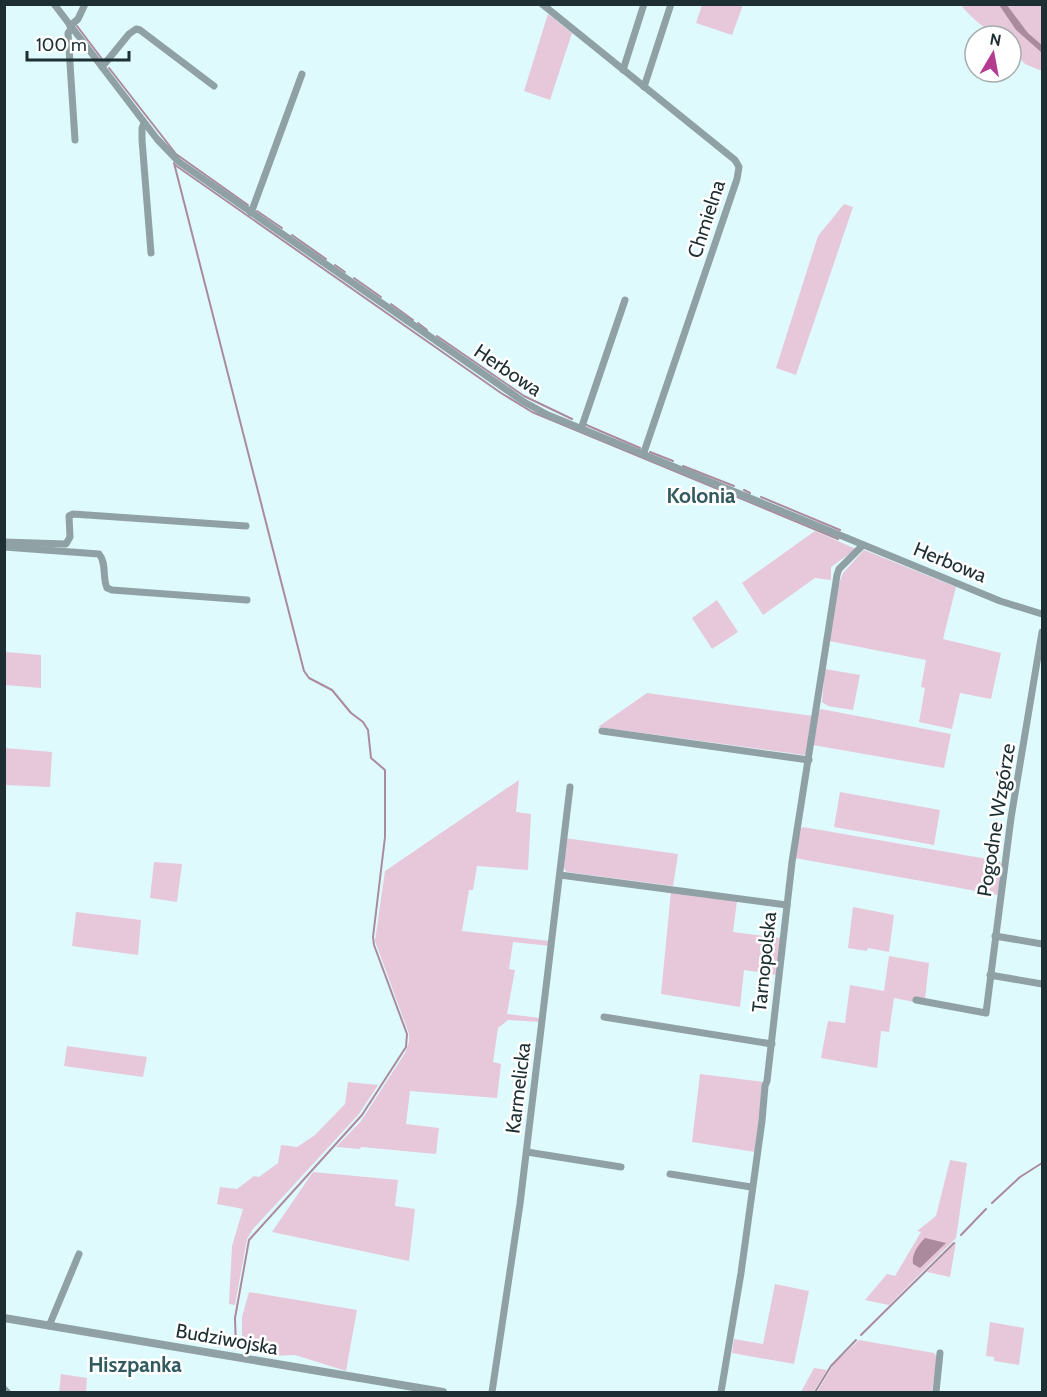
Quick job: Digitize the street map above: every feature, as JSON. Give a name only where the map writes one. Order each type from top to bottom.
[{"type":"street","name":"Herbowa","points":[[54,4],[144,123],[178,162],[524,402],[581,429],[863,545],[1014,606],[1042,612]]},
{"type":"street","points":[[75,140],[68,33],[85,4]]},
{"type":"street","name":"Chmielna","points":[[542,4],[735,160],[739,167],[643,454]]},
{"type":"street","points":[[623,70],[644,4]]},
{"type":"street","points":[[644,87],[671,4]]},
{"type":"street","points":[[102,67],[129,34],[136,29],[214,86]]},
{"type":"street","points":[[251,213],[302,74]]},
{"type":"street","points":[[144,123],[142,134],[151,254]]},
{"type":"street","points":[[581,429],[625,300]]},
{"type":"street","points":[[4,542],[66,544],[70,537],[69,516],[72,514],[246,526]]},
{"type":"street","name":"Tarnopolska","points":[[721,1392],[741,1273],[772,1044],[787,905],[837,575],[839,569],[863,545]]},
{"type":"street","points":[[4,547],[99,554],[104,560],[105,584],[112,590],[248,600]]},
{"type":"street","name":"Pogodne Wzgórze","points":[[916,1000],[986,1013],[1011,818],[1040,665],[1042,632]]},
{"type":"street","points":[[602,731],[809,760]]},
{"type":"street","name":"Karmelicka","points":[[492,1392],[511,1276],[527,1152],[570,787]]},
{"type":"street","points":[[560,875],[787,905]]},
{"type":"street","points":[[995,936],[1042,944]]},
{"type":"street","points":[[990,975],[1042,984]]},
{"type":"street","points":[[604,1017],[772,1044]]},
{"type":"street","points":[[527,1152],[621,1167]]},
{"type":"street","points":[[670,1174],[751,1187]]},
{"type":"street","points":[[49,1326],[79,1254]]},
{"type":"street","name":"Budziwojska","points":[[4,1318],[443,1392]]},
{"type":"street","points":[[936,1392],[940,1353]]},
{"type":"shaded area","points":[[702,5],[743,5],[732,35],[696,23]]},
{"type":"shaded area","points":[[961,5],[999,5],[1012,24],[981,24]]},
{"type":"shaded area","points":[[999,5],[1007,5],[1021,24],[1012,24]]},
{"type":"shaded area","points":[[1007,5],[1042,5],[1042,45],[1028,33]]},
{"type":"shaded area","points":[[548,14],[572,33],[550,100],[524,91]]},
{"type":"shaded area","points":[[1023,26],[1042,45],[1042,53],[1023,36]]},
{"type":"shaded area","points":[[1023,36],[1042,53],[1042,71],[1023,62]]},
{"type":"shaded area","points":[[844,204],[853,207],[796,375],[776,368],[818,236]]},
{"type":"shaded area","points":[[815,531],[856,549],[831,567],[831,580],[815,578],[763,615],[742,583]]},
{"type":"shaded area","points":[[864,550],[956,587],[943,639],[1001,653],[991,699],[960,693],[952,729],[919,722],[925,688],[921,687],[926,660],[829,641],[838,586],[843,573]]},
{"type":"shaded area","points":[[717,600],[738,632],[712,649],[692,618]]},
{"type":"shaded area","points":[[6,652],[41,655],[41,688],[5,685]]},
{"type":"shaded area","points":[[825,669],[860,675],[853,710],[828,706],[822,702]]},
{"type":"shaded area","points":[[647,693],[813,716],[807,753],[804,755],[598,727]]},
{"type":"shaded area","points":[[821,709],[951,734],[944,768],[813,745],[818,711]]},
{"type":"shaded area","points":[[5,748],[52,752],[50,787],[5,785]]},
{"type":"shaded area","points":[[519,780],[516,812],[531,814],[528,870],[477,866],[473,890],[469,890],[462,931],[550,941],[550,946],[513,942],[509,969],[515,970],[507,1014],[540,1018],[540,1022],[508,1020],[498,1028],[493,1062],[501,1064],[497,1098],[410,1091],[406,1124],[439,1128],[436,1154],[336,1147],[361,1121],[405,1053],[409,1042],[409,1034],[375,941],[385,871]]},
{"type":"shaded area","points":[[840,792],[940,810],[934,845],[834,827]]},
{"type":"shaded area","points":[[803,827],[999,861],[1002,865],[998,895],[795,858],[799,830]]},
{"type":"shaded area","points":[[565,838],[678,854],[673,886],[567,872],[562,866]]},
{"type":"shaded area","points":[[154,862],[182,864],[177,902],[150,898]]},
{"type":"shaded area","points":[[671,891],[737,901],[733,932],[780,938],[777,975],[744,970],[740,1007],[661,994]]},
{"type":"shaded area","points":[[853,907],[894,915],[889,952],[868,948],[867,951],[848,948]]},
{"type":"shaded area","points":[[76,912],[141,920],[138,955],[72,946]]},
{"type":"shaded area","points":[[889,956],[929,963],[925,999],[914,1002],[894,998],[889,1032],[881,1031],[877,1068],[821,1058],[828,1021],[845,1023],[850,985],[884,991]]},
{"type":"shaded area","points":[[67,1046],[147,1057],[143,1077],[64,1066]]},
{"type":"shaded area","points":[[700,1074],[765,1082],[755,1152],[692,1142]]},
{"type":"shaded area","points":[[348,1082],[378,1085],[359,1114],[253,1229],[247,1239],[235,1305],[229,1304],[232,1246],[243,1209],[217,1204],[220,1187],[237,1189],[254,1176],[259,1177],[278,1163],[281,1145],[297,1147],[315,1135],[345,1104]]},
{"type":"shaded area","points":[[950,1160],[967,1163],[956,1238],[889,1305],[865,1300],[887,1274],[895,1276],[921,1232],[917,1231],[936,1216]]},
{"type":"shaded area","points":[[313,1172],[398,1180],[395,1206],[415,1209],[409,1261],[272,1232]]},
{"type":"shaded area","points":[[925,1238],[946,1243],[920,1268],[913,1264],[913,1257]]},
{"type":"shaded area","points":[[956,1242],[950,1277],[927,1272]]},
{"type":"shaded area","points":[[775,1284],[809,1291],[794,1364],[732,1353],[734,1339],[763,1344]]},
{"type":"shaded area","points":[[249,1292],[357,1310],[346,1371],[295,1355],[271,1356],[242,1350],[242,1317]]},
{"type":"shaded area","points":[[990,1322],[1024,1328],[1019,1365],[994,1361],[994,1357],[986,1356]]},
{"type":"shaded area","points":[[859,1340],[934,1353],[937,1357],[932,1392],[817,1392],[834,1364]]},
{"type":"shaded area","points":[[814,1368],[827,1370],[813,1392],[801,1392]]},
{"type":"shaded area","points":[[61,1374],[87,1378],[86,1392],[59,1392]]},
{"type":"waterway","points":[[77,26],[102,59]]},
{"type":"waterway","points":[[109,68],[176,154],[248,205]]},
{"type":"waterway","points":[[174,163],[304,671],[309,678],[332,690],[351,713],[363,722],[368,730],[371,758],[385,770],[385,837],[373,937],[407,1034],[406,1047],[362,1115],[249,1240],[235,1318],[236,1348]]},
{"type":"waterway","points":[[175,165],[501,393],[532,412],[838,539]]},
{"type":"waterway","points":[[257,211],[282,228]]},
{"type":"waterway","points":[[292,235],[326,259]]},
{"type":"waterway","points":[[335,265],[345,272]]},
{"type":"waterway","points":[[354,278],[381,297]]},
{"type":"waterway","points":[[391,304],[413,320]]},
{"type":"waterway","points":[[418,323],[427,330]]},
{"type":"waterway","points":[[437,336],[524,396],[572,419]]},
{"type":"waterway","points":[[584,424],[640,448]]},
{"type":"waterway","points":[[650,452],[673,461]]},
{"type":"waterway","points":[[683,466],[734,486]]},
{"type":"waterway","points":[[744,490],[750,493]]},
{"type":"waterway","points":[[761,497],[840,530]]},
{"type":"waterway","points":[[992,1203],[1020,1177],[1042,1163]]},
{"type":"waterway","points":[[961,1235],[986,1209]]},
{"type":"waterway","points":[[861,1335],[954,1243]]},
{"type":"waterway","points":[[815,1392],[831,1366],[856,1340]]},
{"type":"district","name":"Kolonia","points":[[701,495]]},
{"type":"district","name":"Hiszpanka","points":[[135,1364]]}]
